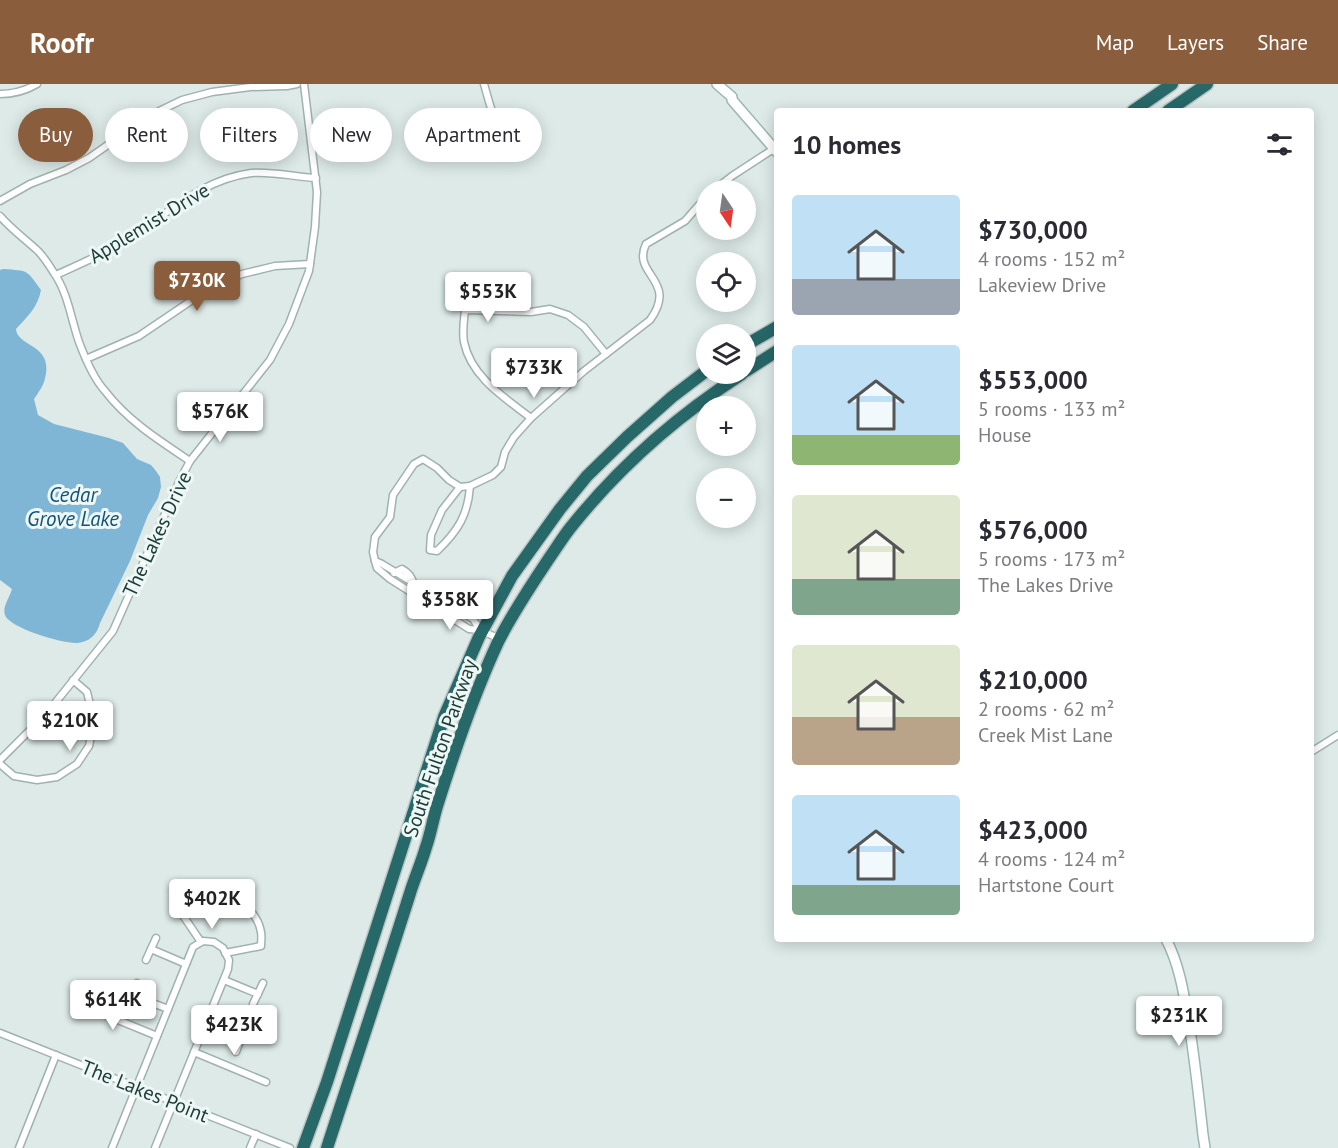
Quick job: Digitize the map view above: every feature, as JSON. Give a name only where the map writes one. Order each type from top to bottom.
[{"type":"highway","points":[[1137,108],[1172,84]]},
{"type":"highway","points":[[1172,108],[1207,84]]},
{"type":"highway","points":[[756,339],[774,329]]},
{"type":"highway","name":"South Fulton Parkway","points":[[756,364],[774,353]]},
{"type":"highway","name":"South Fulton Parkway","points":[[303,1148],[444,717],[481,630],[512,576],[560,509],[587,476],[627,437],[696,379]]},
{"type":"highway","name":"South Fulton Parkway","points":[[327,1148],[426,847],[437,804],[471,707],[500,639],[516,609],[569,530],[631,460],[678,420],[727,384]]},
{"type":"street","points":[[0,94],[11,94],[37,84]]},
{"type":"street","points":[[0,201],[30,184],[89,158],[151,115],[182,100],[212,92],[297,84]]},
{"type":"street","name":"The Lakes Drive","points":[[0,762],[47,713],[113,631],[190,461],[270,360],[289,324],[309,271],[315,226],[316,178],[304,84]]},
{"type":"street","points":[[484,84],[491,108]]},
{"type":"street","points":[[717,84],[732,97],[774,148]]},
{"type":"street","points":[[727,180],[774,151]]},
{"type":"street","name":"Applemist Drive","points":[[56,275],[122,243],[206,186],[253,173],[316,178]]},
{"type":"street","points":[[500,639],[481,630],[469,629],[390,579],[377,568],[373,552],[375,537],[390,517],[393,495],[414,464],[423,459],[460,487],[470,486],[493,475],[501,467],[505,452],[514,437],[531,418],[584,371],[650,320],[657,311],[661,295],[645,267],[643,257],[646,244],[685,221],[696,208]]},
{"type":"street","points":[[0,216],[39,252],[56,275],[69,305],[86,359],[104,390],[125,413],[149,433],[190,461]]},
{"type":"street","points":[[86,359],[139,336],[210,288],[242,274],[275,266],[310,264]]},
{"type":"street","points":[[531,418],[488,383],[473,364],[464,343],[465,310],[531,312],[550,309],[568,315],[584,327],[606,354]]},
{"type":"street","points":[[460,487],[442,510],[431,535],[430,550],[437,550],[452,538],[464,517],[469,501],[470,486]]},
{"type":"street","points":[[375,561],[395,572]]},
{"type":"street","points":[[390,579],[395,572],[402,569],[411,576],[414,584],[473,619],[481,630]]},
{"type":"street","points":[[429,603],[434,596]]},
{"type":"street","points":[[0,762],[14,776],[37,780],[57,777],[77,764],[89,746],[94,721],[87,692],[73,680]]},
{"type":"street","points":[[1314,750],[1338,735]]},
{"type":"street","points":[[201,942],[182,914],[190,905],[203,898],[220,894],[236,899],[250,910],[257,922],[262,933],[261,946],[225,953]]},
{"type":"street","points":[[146,960],[156,938]]},
{"type":"street","points":[[112,1148],[193,947],[203,941],[214,942],[223,948],[229,960],[228,969],[155,1148]]},
{"type":"street","points":[[1167,942],[1179,970],[1184,992],[1205,1148]]},
{"type":"street","points":[[151,949],[186,964]]},
{"type":"street","points":[[224,980],[258,994]]},
{"type":"street","points":[[127,1007],[138,983]]},
{"type":"street","points":[[253,1004],[263,983]]},
{"type":"street","points":[[132,995],[168,1009]]},
{"type":"street","points":[[79,1004],[157,1036]]},
{"type":"street","points":[[205,1025],[241,1039]]},
{"type":"street","points":[[236,1052],[245,1028]]},
{"type":"street","name":"The Lakes Point","points":[[0,1033],[290,1148]]},
{"type":"street","points":[[194,1053],[266,1082]]},
{"type":"street","points":[[19,1148],[56,1055]]},
{"type":"street","points":[[250,1148],[256,1134]]},
{"type":"water","name":"Cedar Grove Lake","points":[[0,270],[26,272],[41,290],[35,307],[16,329],[18,335],[40,352],[44,359],[46,367],[44,381],[34,399],[38,415],[54,424],[123,443],[137,459],[151,465],[160,477],[161,487],[158,498],[148,515],[130,561],[97,631],[92,637],[82,642],[70,643],[26,630],[9,620],[4,612],[12,589],[0,580]]}]
